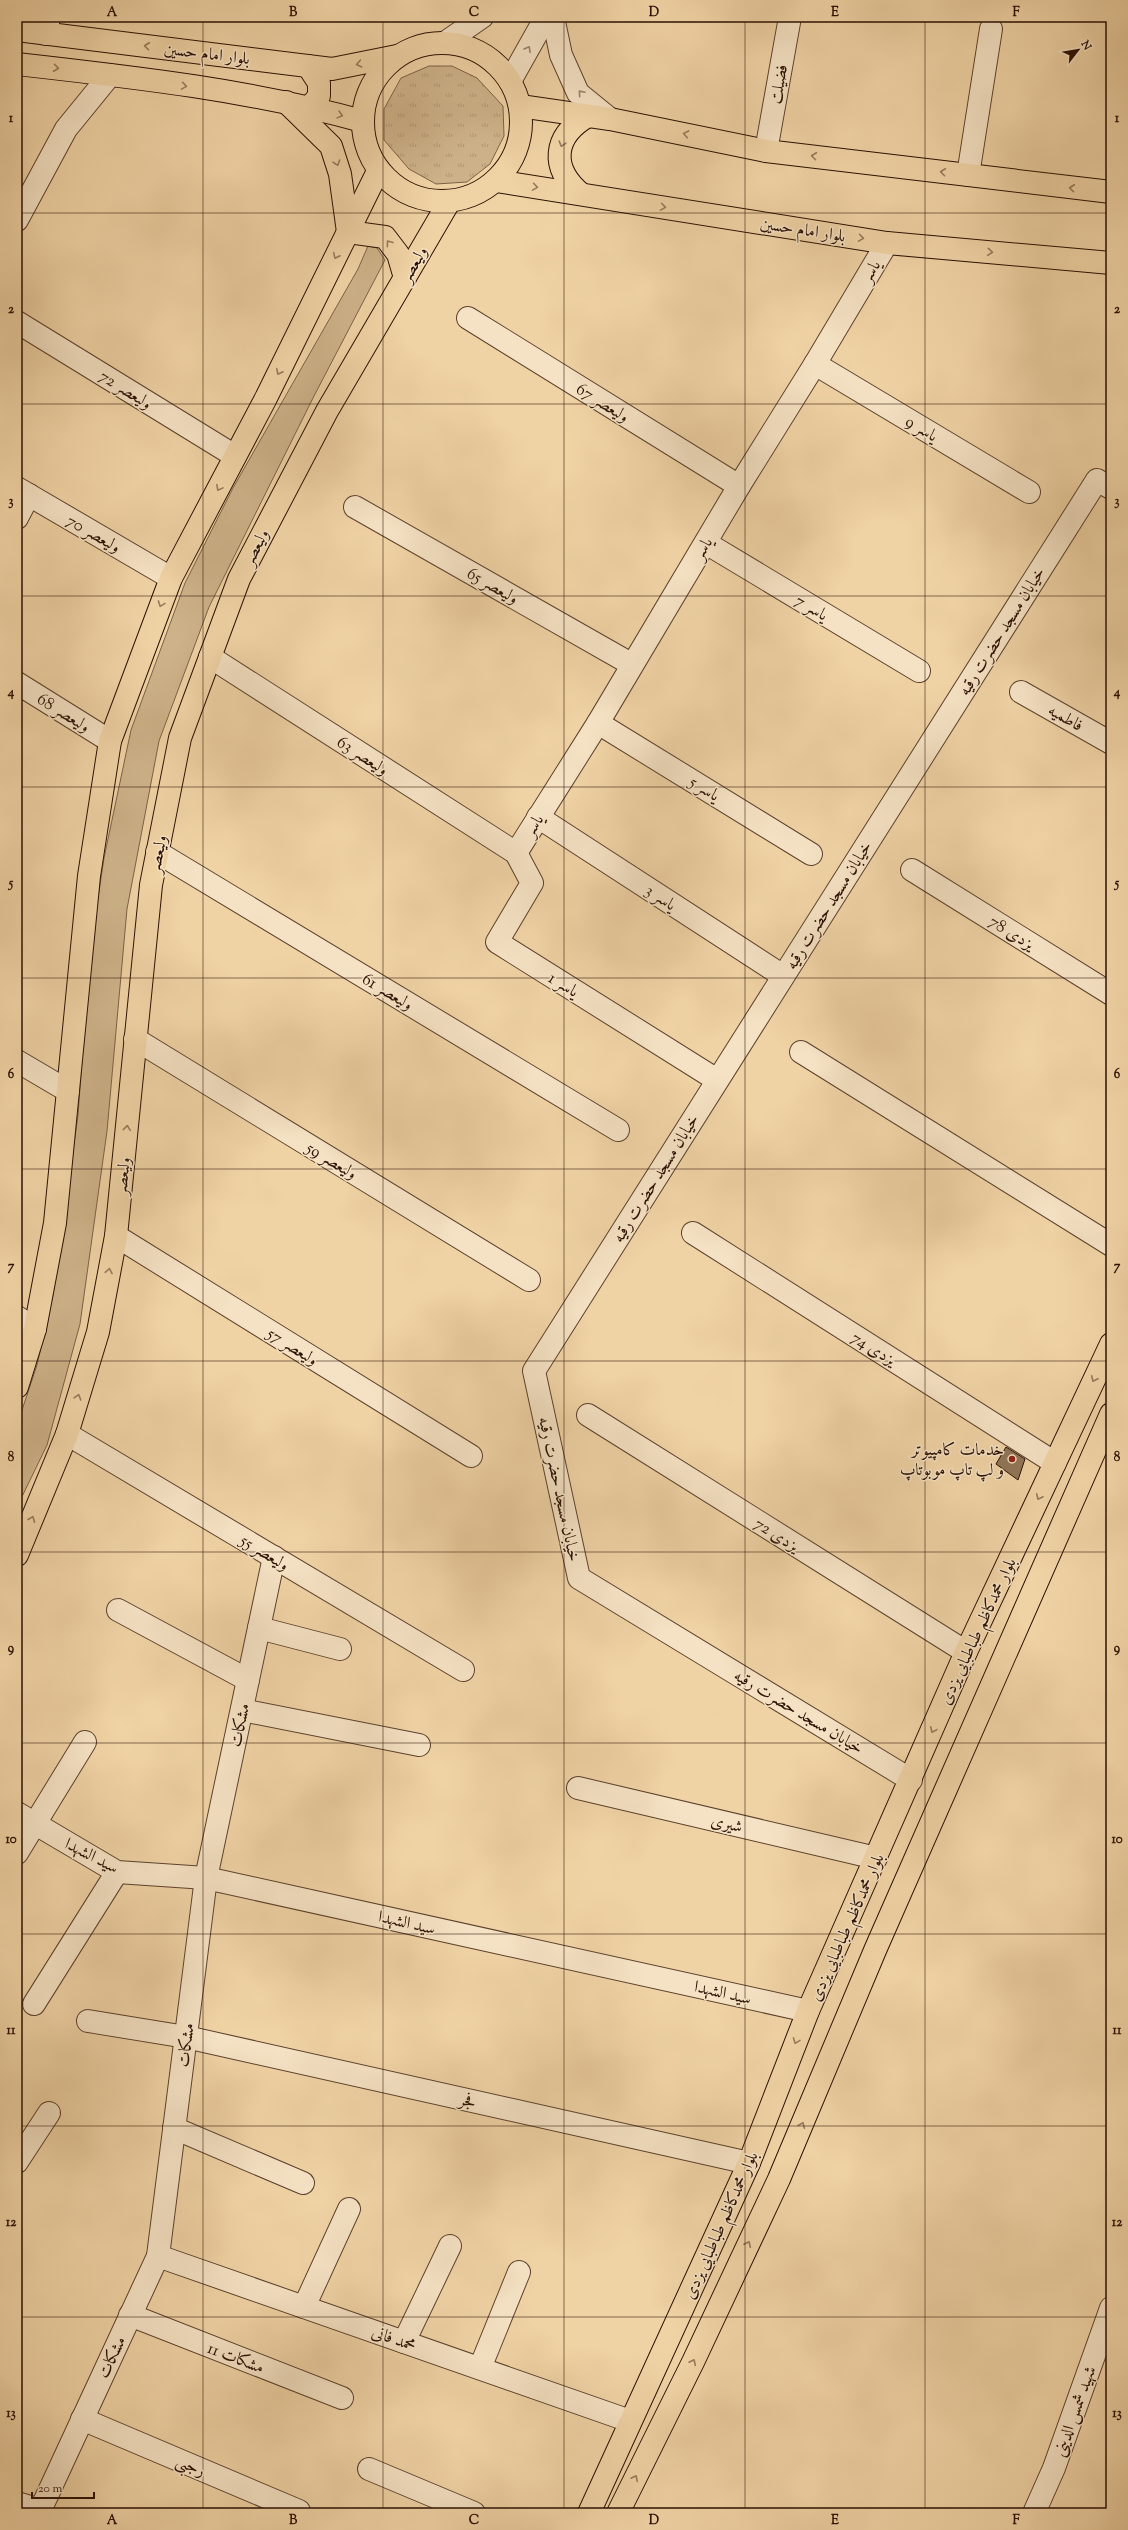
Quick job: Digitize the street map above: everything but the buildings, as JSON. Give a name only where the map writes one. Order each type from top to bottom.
[{"type":"main road","name":"بلوار امام حسین","points":[[17,30],[47,25],[332,69],[397,56]]},
{"type":"main road","points":[[446,42],[470,48],[493,61],[510,81],[520,106],[521,133],[513,159],[496,181],[475,196],[449,202],[422,200],[398,189],[378,171],[366,147],[362,121],[370,90],[379,74],[397,56],[420,46],[446,42]]},
{"type":"main road","name":"بلوار امام حسین","points":[[17,64],[110,75],[286,102],[362,121]]},
{"type":"main road","points":[[308,66],[319,83],[319,96],[310,107]]},
{"type":"main road","points":[[286,102],[331,146],[340,174],[348,232]]},
{"type":"main road","points":[[520,106],[610,119],[766,151],[1111,192]]},
{"type":"main road","points":[[581,194],[568,184],[561,169],[560,153],[564,137],[570,129],[588,116]]},
{"type":"main road","points":[[17,1387],[35,1329],[55,1223],[89,876],[110,741],[171,578],[235,456],[378,171]]},
{"type":"main road","name":"بلوار امام حسین","points":[[496,181],[886,243],[1111,264]]},
{"type":"main road","name":"ولیعصر","points":[[17,1554],[67,1434],[98,1332],[116,1236],[151,885],[180,738],[239,579],[292,473],[449,202]]},
{"type":"main road","points":[[348,232],[385,237],[398,254],[405,278]]},
{"type":"main road","name":"بلوار محمدکاظم طباطبایی یزدی","points":[[589,2513],[749,2162],[808,2011],[911,1780],[966,1652],[1111,1344]]},
{"type":"main road","name":"بلوار محمدکاظم طباطبایی یزدی","points":[[618,2513],[705,2337],[779,2179],[876,1948],[1000,1671],[1111,1414]]},
{"type":"main road","points":[[692,2286],[697,2294],[708,2299],[723,2299]]},
{"type":"main road","points":[[676,2323],[686,2319],[694,2321],[705,2337]]},
{"type":"street","points":[[446,42],[482,17]]},
{"type":"street","points":[[510,81],[546,17]]},
{"type":"street","points":[[553,17],[561,55],[578,93],[610,119]]},
{"type":"street","name":"فضیلت","points":[[766,151],[790,17]]},
{"type":"street","points":[[968,175],[991,29]]},
{"type":"street","points":[[17,220],[66,129],[110,75]]},
{"type":"street","name":"یاسر","points":[[516,853],[598,723],[631,664],[706,543],[739,486],[816,364],[886,243]]},
{"type":"street","name":"ولیعصر 67","points":[[468,318],[739,486]]},
{"type":"street","name":"ولیعصر 72","points":[[17,322],[235,456]]},
{"type":"street","name":"یاسر 9","points":[[816,364],[1029,492]]},
{"type":"street","name":"خیابان مسجد حضرت رقیه","points":[[911,1780],[579,1578],[534,1371],[783,976],[1104,484]]},
{"type":"street","points":[[17,518],[23,492]]},
{"type":"street","name":"ولیعصر 70","points":[[23,492],[171,578]]},
{"type":"street","name":"ولیعصر 65","points":[[355,507],[631,664]]},
{"type":"street","name":"یاسر 7","points":[[706,543],[919,672]]},
{"type":"street","name":"ولیعصر 63","points":[[210,657],[516,853]]},
{"type":"street","name":"ولیعصر 68","points":[[17,683],[110,741]]},
{"type":"street","name":"فاطمیه","points":[[1022,692],[1111,743]]},
{"type":"street","name":"یاسر 5","points":[[598,723],[811,854]]},
{"type":"street","name":"یاسر 3","points":[[538,817],[783,976]]},
{"type":"street","name":"ولیعصر 61","points":[[157,852],[618,1130]]},
{"type":"street","name":"یاسر 1","points":[[516,853],[532,883],[497,942],[717,1080]]},
{"type":"street","name":"یزدی 78","points":[[912,870],[1111,994]]},
{"type":"street","name":"ولیعصر 59","points":[[136,1039],[529,1280]]},
{"type":"street","points":[[801,1052],[1111,1244]]},
{"type":"street","points":[[17,1060],[68,1091]]},
{"type":"street","name":"یزدی 74","points":[[693,1233],[1055,1463]]},
{"type":"street","name":"ولیعصر 57","points":[[116,1236],[471,1456]]},
{"type":"street","points":[[17,1317],[35,1329]]},
{"type":"street","name":"یزدی 72","points":[[588,1415],[966,1652]]},
{"type":"street","name":"ولیعصر 55","points":[[67,1434],[463,1670]]},
{"type":"street","name":"مشکات","points":[[40,2512],[158,2256],[206,1878],[274,1557]]},
{"type":"street","points":[[118,1610],[248,1680]]},
{"type":"street","points":[[259,1628],[340,1649]]},
{"type":"street","points":[[242,1710],[419,1745]]},
{"type":"street","points":[[17,1853],[85,1742]]},
{"type":"street","name":"شیری","points":[[578,1788],[876,1858]]},
{"type":"street","name":"سید الشهدا","points":[[17,1812],[117,1872],[206,1878],[808,2011]]},
{"type":"street","points":[[34,2004],[117,1872]]},
{"type":"street","name":"فجر","points":[[88,2020],[186,2037],[749,2162]]},
{"type":"street","points":[[17,2162],[49,2113]]},
{"type":"street","points":[[174,2128],[303,2183]]},
{"type":"street","points":[[304,2307],[349,2208]]},
{"type":"street","points":[[404,2342],[450,2246]]},
{"type":"street","name":"محمد فانی","points":[[158,2256],[630,2421]]},
{"type":"street","points":[[480,2368],[518,2272]]},
{"type":"street","name":"شهید شمس الدینی","points":[[1034,2513],[1054,2468],[1111,2308]]},
{"type":"street","name":"11 مشکات","points":[[130,2315],[342,2398]]},
{"type":"street","name":"رجبی","points":[[82,2419],[299,2511]]},
{"type":"street","points":[[369,2469],[474,2513]]},
{"type":"street","points":[[17,2503],[40,2512]]},
{"type":"green space","points":[[429,66],[452,66],[477,78],[503,106],[504,136],[490,164],[467,182],[436,184],[409,169],[384,140],[384,109],[401,78]]},
{"type":"green space","points":[[368,246],[377,248],[385,260],[314,396],[209,607],[159,741],[127,909],[107,1131],[80,1324],[47,1445],[17,1507],[17,1425],[37,1365],[53,1295],[78,1115],[90,952],[104,858],[131,730],[185,583],[233,488],[358,269]]},
{"type":"place","name":"خدمات کامپیوتر و لپ تاپ موبوتاپ","points":[[1012,1459]]}]
